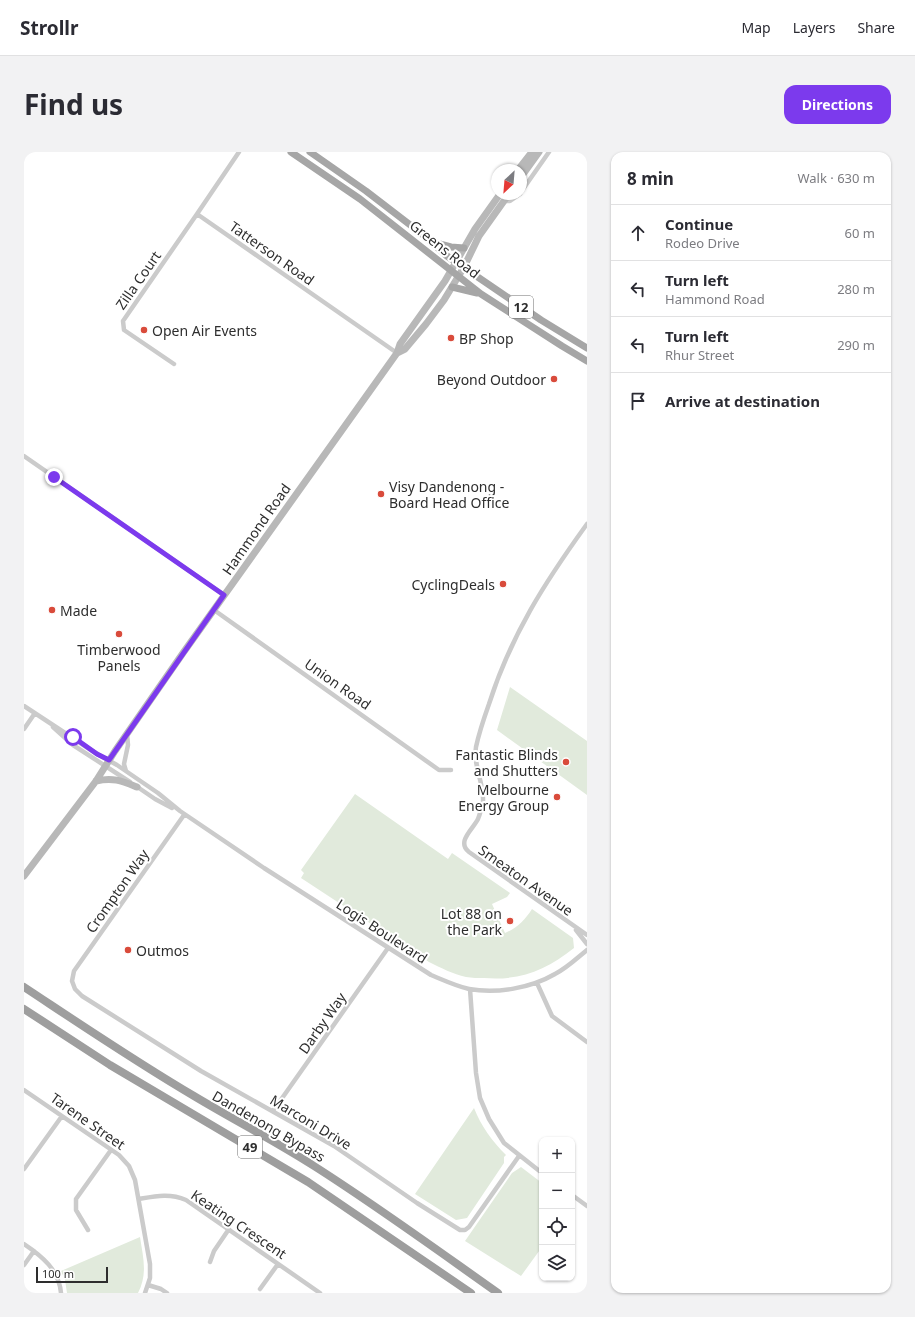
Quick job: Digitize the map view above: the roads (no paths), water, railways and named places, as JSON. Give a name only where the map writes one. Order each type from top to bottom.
[{"type":"highway","name":"Dandenong Bypass","points":[[24,987],[128,1056],[325,1173],[498,1293]]},
{"type":"highway","name":"Dandenong Bypass","points":[[24,1008],[110,1065],[308,1182],[471,1293]]},
{"type":"main road","name":"Greens Road","points":[[291,152],[375,210],[481,294],[587,361]]},
{"type":"main road","name":"Greens Road","points":[[310,152],[356,184],[456,262],[523,308],[587,348]]},
{"type":"main road","points":[[523,164],[532,152]]},
{"type":"main road","points":[[527,169],[539,152]]},
{"type":"main road","points":[[351,193],[356,184]]},
{"type":"main road","name":"Hammond Road","points":[[24,876],[96,781],[224,595],[397,353],[400,344],[445,281],[475,229],[496,200]]},
{"type":"main road","name":"Hammond Road","points":[[397,353],[404,348],[426,324],[459,277],[479,236],[504,201]]},
{"type":"main road","points":[[430,241],[451,247],[464,248]]},
{"type":"main road","points":[[452,287],[481,294]]},
{"type":"main road","points":[[96,781],[109,779],[124,782],[137,787]]},
{"type":"street","points":[[197,214],[239,152]]},
{"type":"street","points":[[527,183],[549,152]]},
{"type":"street","points":[[504,201],[511,200]]},
{"type":"street","name":"Tatterson Road","points":[[197,214],[397,353]]},
{"type":"street","name":"Zilla Court","points":[[174,364],[124,330],[123,321],[197,214]]},
{"type":"street","points":[[24,456],[224,595]]},
{"type":"street","name":"Smeaton Avenue","points":[[587,524],[549,577],[505,660],[494,689],[476,749],[478,773],[482,784],[482,801],[478,818],[464,843],[468,852],[587,936]]},
{"type":"street","name":"Union Road","points":[[214,610],[439,770],[451,770]]},
{"type":"street","points":[[24,706],[97,754],[107,763]]},
{"type":"street","points":[[24,729],[35,714]]},
{"type":"street","points":[[126,771],[124,764],[128,745],[127,734]]},
{"type":"street","name":"Logis Boulevard","points":[[107,763],[126,771],[158,793],[184,815],[388,948],[431,975],[450,983],[470,989],[486,991],[503,990],[537,983],[556,974],[587,950]]},
{"type":"street","name":"Logis Boulevard","points":[[107,763],[137,787],[155,799],[180,812]]},
{"type":"street","name":"Crompton Way","points":[[72,981],[74,971],[184,815]]},
{"type":"street","name":"Smeaton Avenue","points":[[574,927],[587,944]]},
{"type":"street","name":"Darby Way","points":[[273,1111],[388,948]]},
{"type":"street","name":"Marconi Drive","points":[[72,981],[78,992],[102,1009],[201,1071],[334,1146],[417,1203],[460,1230],[465,1230],[470,1227],[519,1156]]},
{"type":"street","points":[[537,983],[552,1016],[587,1042]]},
{"type":"street","points":[[470,989],[476,1073],[480,1098],[489,1120],[504,1143],[539,1171]]},
{"type":"street","name":"Tarene Street","points":[[24,1090],[119,1155],[129,1166],[135,1180],[150,1264],[150,1278],[145,1293]]},
{"type":"street","points":[[24,1169],[62,1116]]},
{"type":"street","points":[[88,1230],[76,1210],[76,1199],[111,1150]]},
{"type":"street","name":"Keating Crescent","points":[[139,1199],[160,1195],[179,1197],[191,1202],[320,1293]]},
{"type":"street","points":[[575,1197],[587,1206]]},
{"type":"street","points":[[210,1262],[214,1250],[229,1229]]},
{"type":"street","points":[[24,1244],[52,1267],[59,1282],[61,1293]]},
{"type":"street","points":[[24,1265],[34,1251]]},
{"type":"street","points":[[260,1289],[278,1264]]},
{"type":"street","points":[[148,1285],[161,1289],[167,1293]]},
{"type":"place","name":"Open Air Events","points":[[144,330]]},
{"type":"place","name":"BP Shop","points":[[451,338]]},
{"type":"place","name":"Beyond Outdoor","points":[[554,379]]},
{"type":"place","name":"Visy Dandenong - Board Head Office","points":[[381,494]]},
{"type":"place","name":"CyclingDeals","points":[[503,584]]},
{"type":"place","name":"Made","points":[[52,610]]},
{"type":"place","name":"Timberwood Panels","points":[[119,634]]},
{"type":"place","name":"Fantastic Blinds and Shutters","points":[[566,762]]},
{"type":"place","name":"Melbourne Energy Group","points":[[557,797]]},
{"type":"place","name":"Lot 88 on the Park","points":[[510,921]]},
{"type":"place","name":"Outmos","points":[[128,950]]}]
